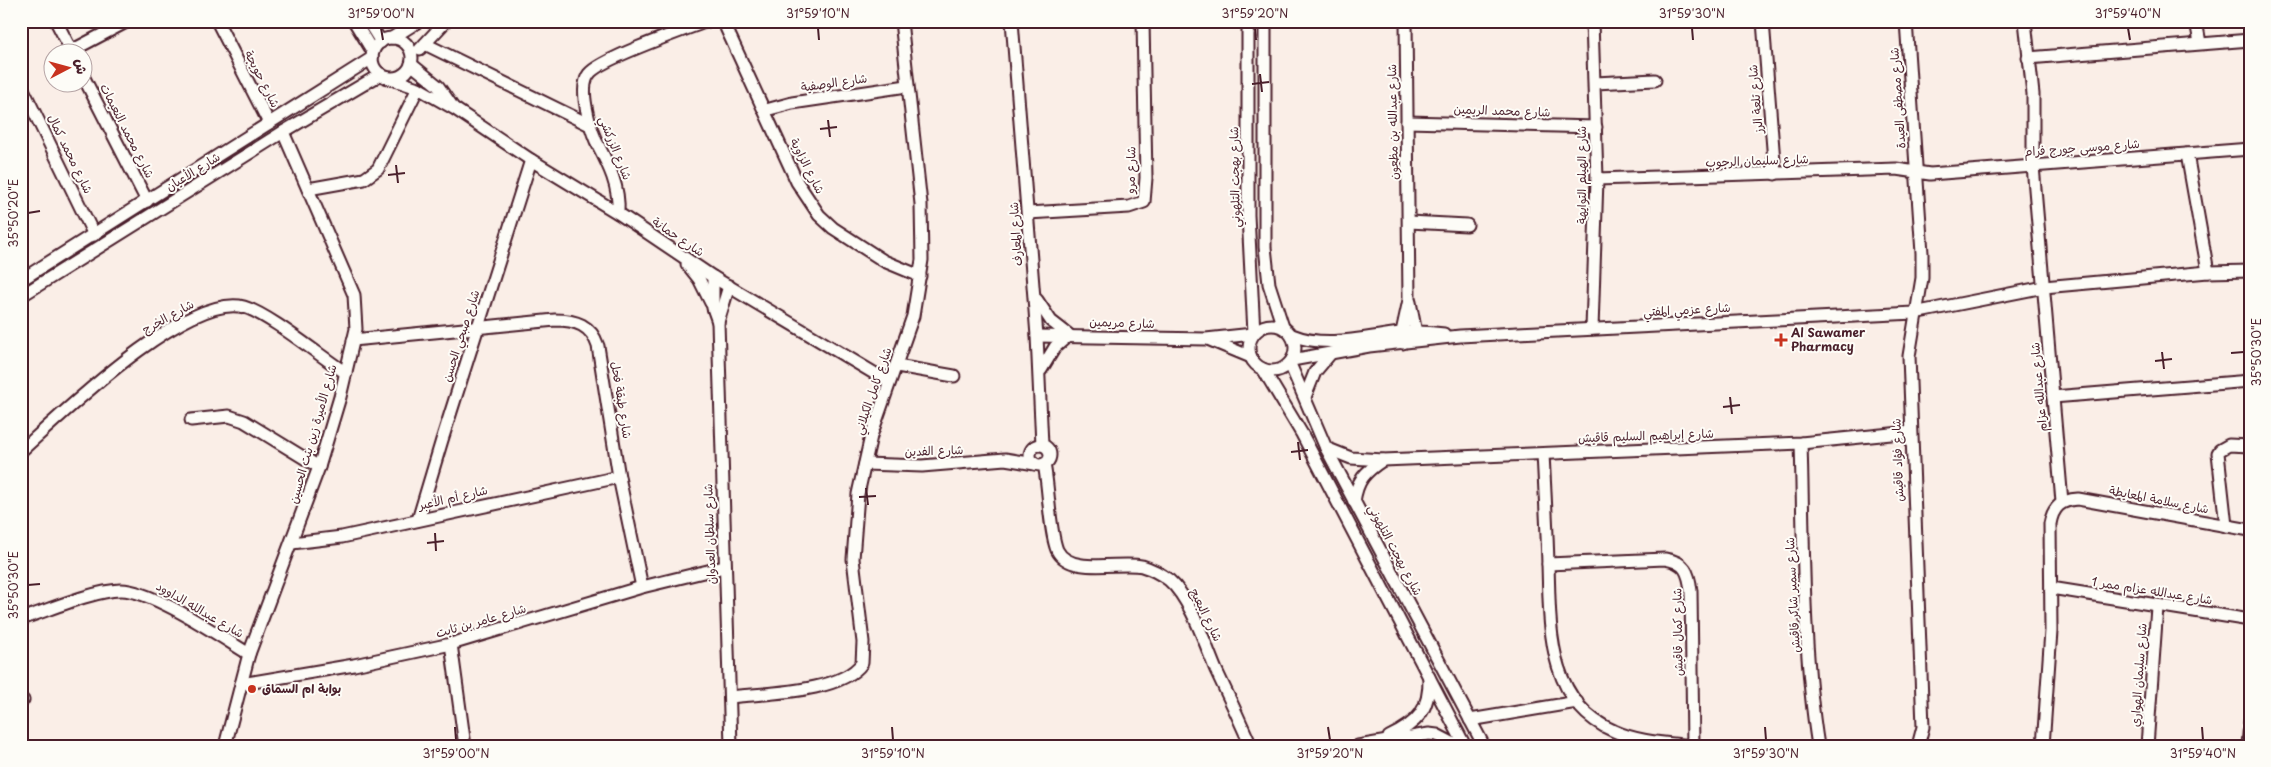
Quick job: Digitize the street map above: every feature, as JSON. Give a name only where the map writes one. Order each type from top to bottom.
[{"type":"street","points":[[56,21],[66,42]]},
{"type":"street","points":[[89,42],[128,21]]},
{"type":"street","name":"شارع حويجة","points":[[217,21],[269,122]]},
{"type":"street","points":[[354,21],[373,55],[376,70],[384,76],[405,74],[411,61],[446,21]]},
{"type":"street","points":[[368,21],[380,42]]},
{"type":"street","points":[[373,55],[380,42],[392,38],[419,21]]},
{"type":"street","name":"شارع الزركشي","points":[[618,213],[619,202],[614,177],[588,124],[585,86],[587,77],[592,70],[667,36],[708,21]]},
{"type":"street","name":"شارع الزاوية","points":[[723,21],[766,110],[797,182],[819,215],[833,228],[884,261],[920,276]]},
{"type":"street","name":"شارع كامل الكيلاني","points":[[731,697],[822,685],[852,673],[862,662],[863,642],[853,558],[855,513],[871,436],[913,316],[920,276],[922,241],[921,204],[901,21]]},
{"type":"street","name":"شارع المعارف","points":[[1012,21],[1040,374],[1038,446]]},
{"type":"street","name":"شارع مرو","points":[[1028,213],[1128,208],[1144,202],[1146,178],[1143,21]]},
{"type":"street","name":"شارع بهجت التلهوني","points":[[1248,21],[1248,215],[1254,333]]},
{"type":"street","points":[[1263,369],[1277,371],[1291,362],[1296,348],[1292,335],[1283,327],[1269,284],[1265,247],[1265,21]]},
{"type":"street","name":"شارع عبدالله بن مظعون","points":[[1402,338],[1409,300],[1406,21]]},
{"type":"street","name":"شارع الهيلم التوايهة","points":[[1592,21],[1597,179],[1592,329]]},
{"type":"street","name":"شارع تلعة الرز","points":[[1763,21],[1775,174]]},
{"type":"street","name":"شارع مصطفى العيدة","points":[[1906,21],[1917,173]]},
{"type":"street","name":"شارع عبدالله عزام","points":[[2025,21],[2032,94],[2033,166],[2062,502]]},
{"type":"street","points":[[2196,21],[2200,43]]},
{"type":"street","points":[[392,38],[404,42],[408,46],[411,61]]},
{"type":"street","points":[[2028,58],[2250,40]]},
{"type":"street","points":[[425,44],[588,124]]},
{"type":"street","name":"شارع الأعيان","points":[[21,280],[148,201],[373,55]]},
{"type":"street","name":"شارع حمانة","points":[[411,61],[438,86],[455,109]]},
{"type":"street","name":"شارع الأعيان","points":[[21,296],[283,132],[384,76]]},
{"type":"street","name":"شارع حمانة","points":[[384,76],[418,88],[455,109],[531,160],[618,213],[681,257],[889,382]]},
{"type":"street","points":[[1595,83],[1655,80]]},
{"type":"street","name":"شارع محمد كمال","points":[[21,85],[94,235]]},
{"type":"street","name":"شارع الوصفية","points":[[766,110],[820,99],[907,86]]},
{"type":"street","points":[[308,189],[364,179],[378,169],[418,88]]},
{"type":"street","name":"شارع محمد النعيمات","points":[[91,92],[148,201]]},
{"type":"street","name":"شارع محمد الريمين","points":[[1407,122],[1596,127]]},
{"type":"street","name":"شارع الأميرة زين بنت الحسين","points":[[226,746],[249,654],[319,467],[346,373],[356,321],[354,295],[283,132]]},
{"type":"street","name":"شارع موسى جورج فرام","points":[[1917,173],[2250,149]]},
{"type":"street","points":[[2187,154],[2208,272]]},
{"type":"street","name":"شارع صبحي الحسن","points":[[418,520],[531,160]]},
{"type":"street","name":"شارع سليمان الرجوب","points":[[1597,179],[1896,169],[1917,173]]},
{"type":"street","name":"شارع فؤاد قاقيش","points":[[1917,173],[1922,278],[1914,313],[1909,356],[1923,727],[1918,746]]},
{"type":"street","points":[[1409,222],[1467,225]]},
{"type":"street","points":[[681,257],[699,279],[713,308]]},
{"type":"street","name":"شارع عزمي المفتي","points":[[1292,335],[1308,341],[1330,341],[1914,313],[2044,288],[2208,272],[2250,271]]},
{"type":"street","name":"شارع سلطان العدوان","points":[[713,277],[713,308],[718,322],[724,567],[731,697],[731,746]]},
{"type":"street","name":"شارع سلطان العدوان","points":[[718,322],[729,286]]},
{"type":"street","points":[[1034,294],[1051,321],[1069,335],[1049,354],[1040,374]]},
{"type":"street","name":"شارع عبدالله بن مظعون","points":[[1409,300],[1417,337]]},
{"type":"street","name":"شارع الخرج","points":[[21,451],[120,364],[147,344],[189,319],[217,308],[230,305],[244,307],[277,326],[346,373]]},
{"type":"street","name":"شارع طبقة فحل","points":[[353,340],[569,320],[590,330],[598,346],[619,477],[642,587]]},
{"type":"street","points":[[1283,327],[1268,325],[1254,333],[1249,345],[1251,357],[1263,369],[1302,434],[1465,746]]},
{"type":"street","name":"شارع مريمين","points":[[1037,336],[1069,335],[1206,339],[1254,333]]},
{"type":"street","name":"شارع عزمي المفتي","points":[[1291,362],[1402,338]]},
{"type":"street","name":"شارع مريمين","points":[[1206,339],[1251,357]]},
{"type":"street","points":[[1305,397],[1314,372],[1331,353]]},
{"type":"street","name":"شارع بهجت التلهوني","points":[[1291,362],[1326,448],[1484,746]]},
{"type":"street","points":[[897,366],[954,376]]},
{"type":"street","points":[[2053,397],[2250,380]]},
{"type":"street","points":[[191,420],[229,416],[244,421],[319,467]]},
{"type":"street","name":"شارع إبراهيم السليم قاقيش","points":[[1326,448],[1351,458],[1383,460],[1487,454],[1543,454],[1801,443],[1911,432]]},
{"type":"street","name":"شارع سمير شاكر قاقيش","points":[[1801,443],[1806,606],[1812,695],[1818,746]]},
{"type":"street","points":[[2226,526],[2218,454],[2220,450],[2229,445],[2250,446]]},
{"type":"street","points":[[1038,446],[1049,452],[1049,459],[1039,464],[1030,455],[1038,446]]},
{"type":"street","name":"شارع الفدين","points":[[1005,460],[1038,446]]},
{"type":"street","points":[[1543,454],[1551,641],[1560,672],[1577,702],[1600,723],[1613,731],[1644,740],[1693,746]]},
{"type":"street","name":"شارع الفدين","points":[[865,464],[922,466],[1005,460],[1039,464]]},
{"type":"street","points":[[1354,502],[1362,475],[1383,460]]},
{"type":"street","name":"شارع البعيج","points":[[1039,464],[1057,550],[1063,558],[1084,566],[1141,566],[1160,574],[1170,581],[1179,592],[1198,629],[1251,746]]},
{"type":"street","name":"شارع أم الأعبر","points":[[292,543],[335,538],[619,477]]},
{"type":"street","name":"شارع سلامة المعايطة","points":[[2062,502],[2078,499],[2093,500],[2145,512],[2250,530]]},
{"type":"street","points":[[2043,746],[2048,690],[2051,588],[2050,524],[2052,513],[2062,502]]},
{"type":"street","name":"شارع كمال قاقيش","points":[[1548,564],[1665,559],[1676,561],[1685,567],[1690,576],[1692,591],[1693,746]]},
{"type":"street","name":"شارع عامر بن ثابت","points":[[241,684],[354,665],[451,644],[642,587],[724,567]]},
{"type":"street","name":"شارع عبدالله عزام ممر 1","points":[[2051,588],[2157,607],[2250,620]]},
{"type":"street","name":"شارع عبدالله الداوود","points":[[21,619],[104,593],[120,590],[137,592],[167,606],[249,654]]},
{"type":"street","name":"شارع سليمان الهواري","points":[[2147,746],[2157,607]]},
{"type":"street","points":[[451,644],[465,746]]},
{"type":"street","points":[[1380,741],[1403,729],[1425,708],[1428,700],[1429,674]]},
{"type":"street","points":[[1470,720],[1577,702]]},
{"type":"street","points":[[2248,746],[2250,722]]},
{"type":"street","points":[[1358,746],[1429,734],[1446,738],[1458,746]]},
{"type":"place","name":"Al Sawamer Pharmacy","points":[[1781,340]]},
{"type":"place","name":"بوابة ام السماق","points":[[252,689]]}]
